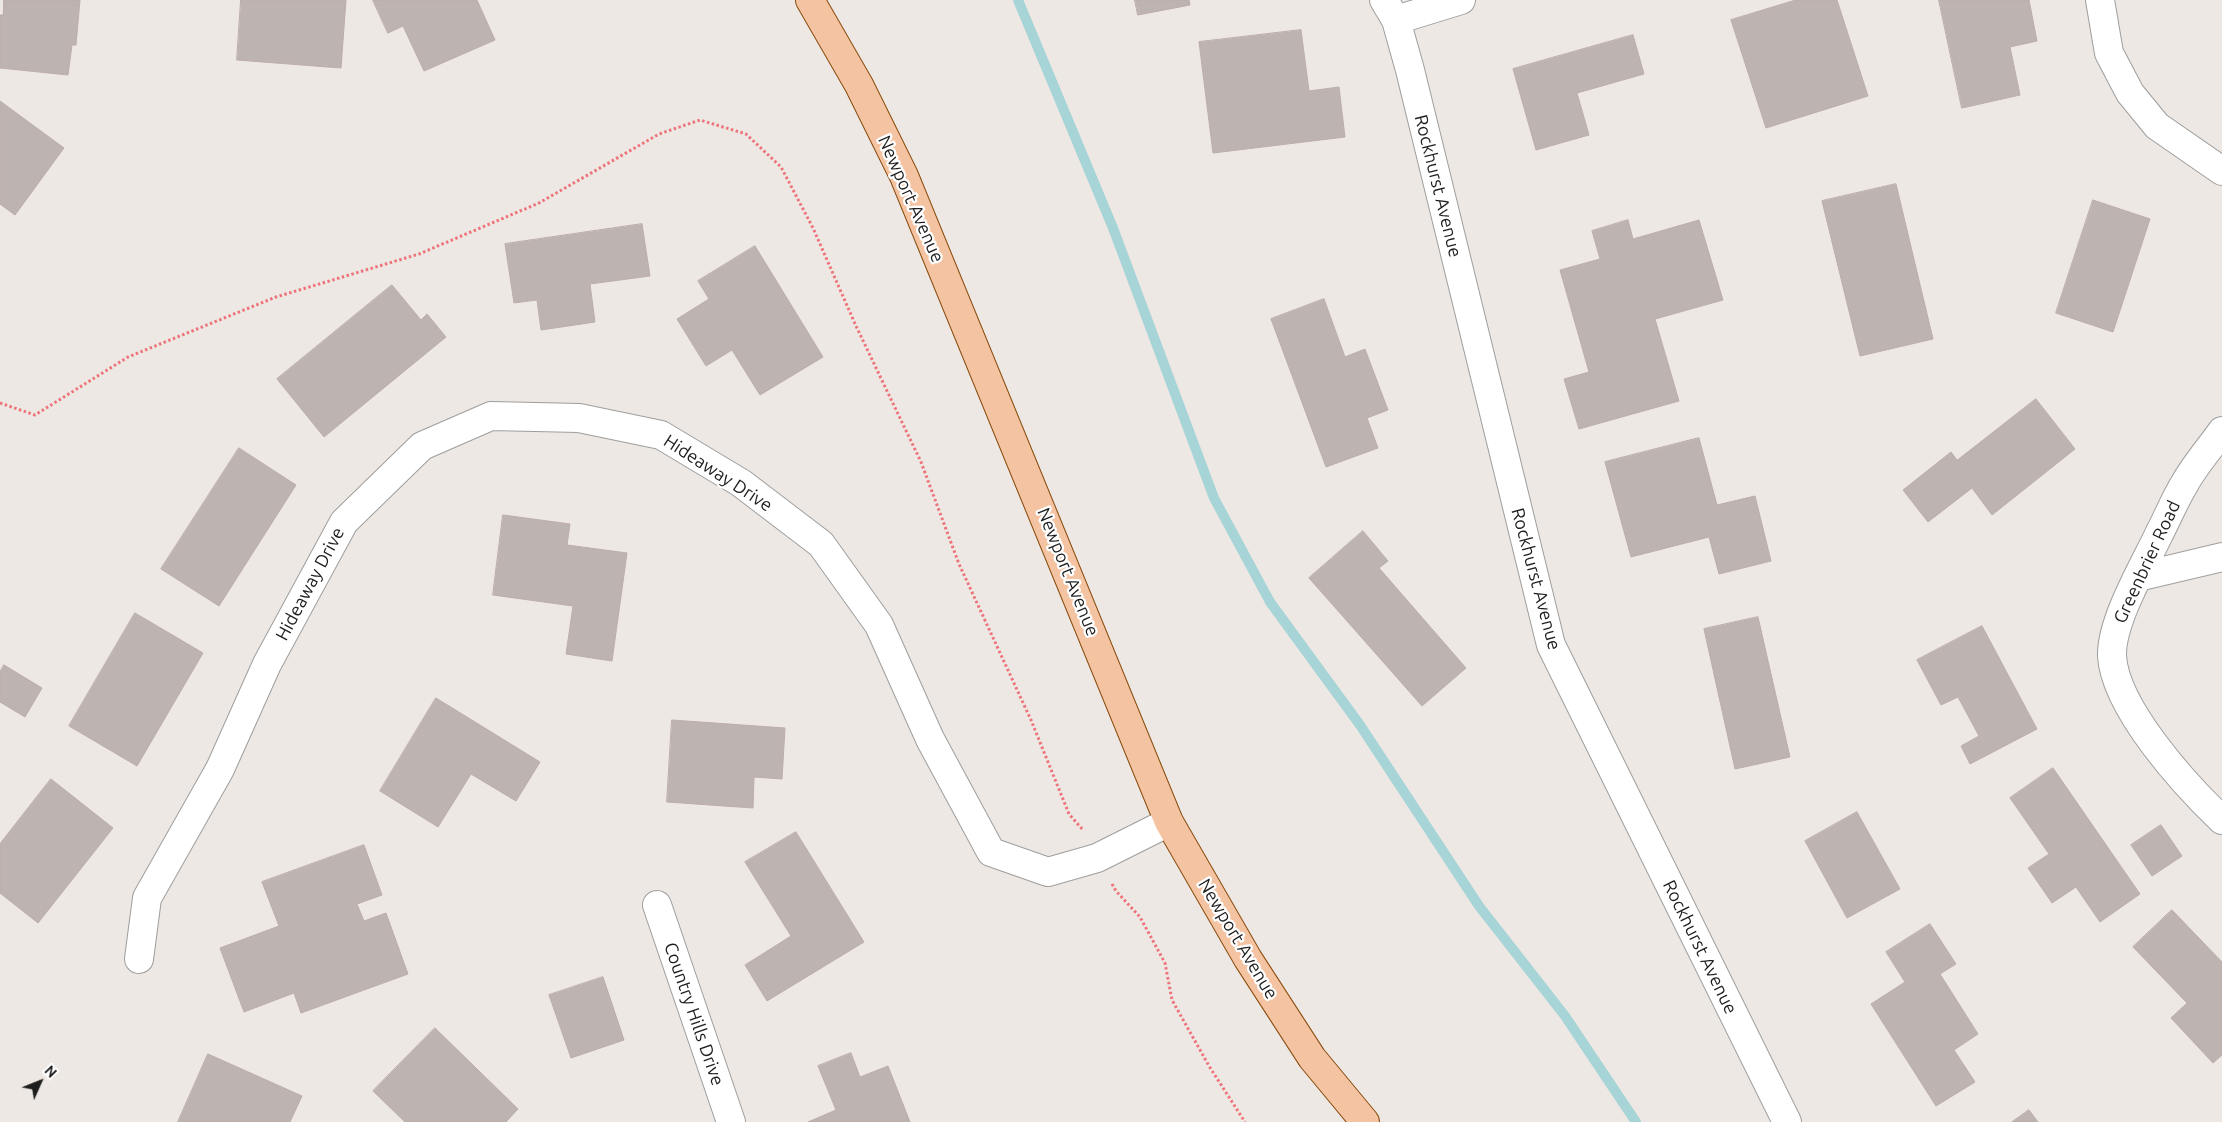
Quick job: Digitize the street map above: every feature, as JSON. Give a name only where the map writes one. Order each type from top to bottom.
[{"type":"main road","name":"Newport Avenue","points":[[810,0],[859,85],[904,176],[1169,822],[1248,958],[1307,1050],[1365,1122]]},
{"type":"street","points":[[1390,10],[1461,0]]},
{"type":"street","points":[[2100,0],[2109,52],[2130,93],[2157,126],[2222,171]]},
{"type":"street","name":"Rockhurst Avenue","points":[[1390,10],[1551,645],[1787,1122]]},
{"type":"street","name":"Hideaway Drive","points":[[139,959],[147,898],[220,769],[267,664],[344,522],[422,446],[491,416],[579,418],[661,435],[741,484],[821,544],[879,625],[930,740],[991,852],[1048,872],[1098,858],[1169,822]]},
{"type":"street","name":"Greenbrier Road","points":[[2222,430],[2184,483],[2138,577],[2115,629],[2112,656],[2121,692],[2152,741],[2206,805],[2222,820]]},
{"type":"street","points":[[2138,577],[2222,557]]},
{"type":"street","name":"Country Hills Drive","points":[[657,905],[731,1122]]},
{"type":"building","points":[[4,0],[80,0],[76,45],[72,45],[68,75],[0,68],[0,15],[3,15]]},
{"type":"building","points":[[241,0],[346,0],[341,68],[237,60]]},
{"type":"building","points":[[373,0],[477,0],[495,40],[424,71],[403,26],[388,33]]},
{"type":"building","points":[[1135,0],[1189,0],[1190,5],[1138,15]]},
{"type":"building","points":[[1796,0],[1837,0],[1868,96],[1766,128],[1731,20]]},
{"type":"building","points":[[1939,0],[2029,0],[2037,41],[2010,47],[2020,95],[1962,108]]},
{"type":"building","points":[[1301,30],[1309,91],[1339,87],[1345,137],[1213,153],[1199,42]]},
{"type":"building","points":[[1633,35],[1644,74],[1577,93],[1589,135],[1536,150],[1513,69]]},
{"type":"building","points":[[0,101],[64,148],[15,215],[0,204]]},
{"type":"building","points":[[1896,184],[1933,339],[1860,356],[1822,201]]},
{"type":"building","points":[[2093,200],[2150,219],[2113,332],[2056,313]]},
{"type":"building","points":[[1628,220],[1633,239],[1699,220],[1723,300],[1655,319],[1679,401],[1579,429],[1564,379],[1589,372],[1560,270],[1600,259],[1592,231]]},
{"type":"building","points":[[642,224],[650,276],[590,284],[595,322],[541,330],[537,300],[514,303],[505,244]]},
{"type":"building","points":[[755,246],[823,357],[760,395],[732,350],[706,366],[677,319],[709,299],[698,281]]},
{"type":"building","points":[[392,285],[421,320],[427,314],[446,337],[324,437],[277,379]]},
{"type":"building","points":[[1324,299],[1345,357],[1365,349],[1388,410],[1367,418],[1378,448],[1326,467],[1271,319]]},
{"type":"building","points":[[2036,399],[2075,449],[1992,515],[1972,488],[1928,522],[1903,490],[1951,452],[1957,460]]},
{"type":"building","points":[[1699,438],[1717,505],[1755,496],[1771,561],[1719,574],[1709,537],[1631,557],[1605,462]]},
{"type":"building","points":[[239,448],[296,485],[219,606],[161,569]]},
{"type":"building","points":[[503,515],[570,524],[567,545],[627,553],[612,661],[566,654],[573,606],[493,595]]},
{"type":"building","points":[[1363,531],[1388,561],[1379,568],[1466,668],[1422,706],[1309,578]]},
{"type":"building","points":[[135,613],[203,653],[137,766],[69,726]]},
{"type":"building","points":[[1758,617],[1790,757],[1735,769],[1704,629]]},
{"type":"building","points":[[1982,626],[2037,729],[1970,764],[1961,746],[1979,736],[1958,697],[1941,705],[1917,660]]},
{"type":"building","points":[[4,665],[42,688],[25,717],[0,702],[0,672]]},
{"type":"building","points":[[436,698],[540,762],[516,801],[471,774],[438,827],[380,791]]},
{"type":"building","points":[[672,720],[785,728],[782,779],[754,777],[753,808],[667,802]]},
{"type":"building","points":[[2053,768],[2140,894],[2100,922],[2076,887],[2052,903],[2028,868],[2049,854],[2010,798]]},
{"type":"building","points":[[51,779],[113,828],[38,923],[0,893],[0,844]]},
{"type":"building","points":[[1857,812],[1900,889],[1847,918],[1805,841]]},
{"type":"building","points":[[2161,825],[2182,856],[2152,876],[2131,845]]},
{"type":"building","points":[[796,832],[864,942],[767,1001],[745,965],[791,936],[745,862]]},
{"type":"building","points":[[364,845],[382,895],[357,904],[364,921],[386,913],[408,974],[301,1013],[294,993],[244,1012],[220,948],[279,926],[262,882]]},
{"type":"building","points":[[2172,910],[2222,962],[2222,1055],[2213,1063],[2171,1018],[2187,1003],[2133,947]]},
{"type":"building","points":[[1930,924],[1956,964],[1940,974],[1978,1034],[1954,1050],[1975,1082],[1936,1106],[1871,1004],[1905,982],[1886,952]]},
{"type":"building","points":[[603,977],[624,1040],[571,1058],[549,995]]},
{"type":"building","points":[[435,1028],[518,1109],[506,1122],[405,1122],[373,1091]]},
{"type":"building","points":[[851,1053],[860,1077],[888,1066],[910,1122],[808,1122],[836,1110],[818,1066]]},
{"type":"building","points":[[208,1054],[302,1096],[290,1122],[178,1122]]},
{"type":"building","points":[[2029,1110],[2038,1122],[2012,1122]]},
{"type":"waterway","points":[[1018,0],[1113,228],[1214,498],[1270,602],[1360,725],[1479,906],[1565,1016],[1636,1122]]}]
